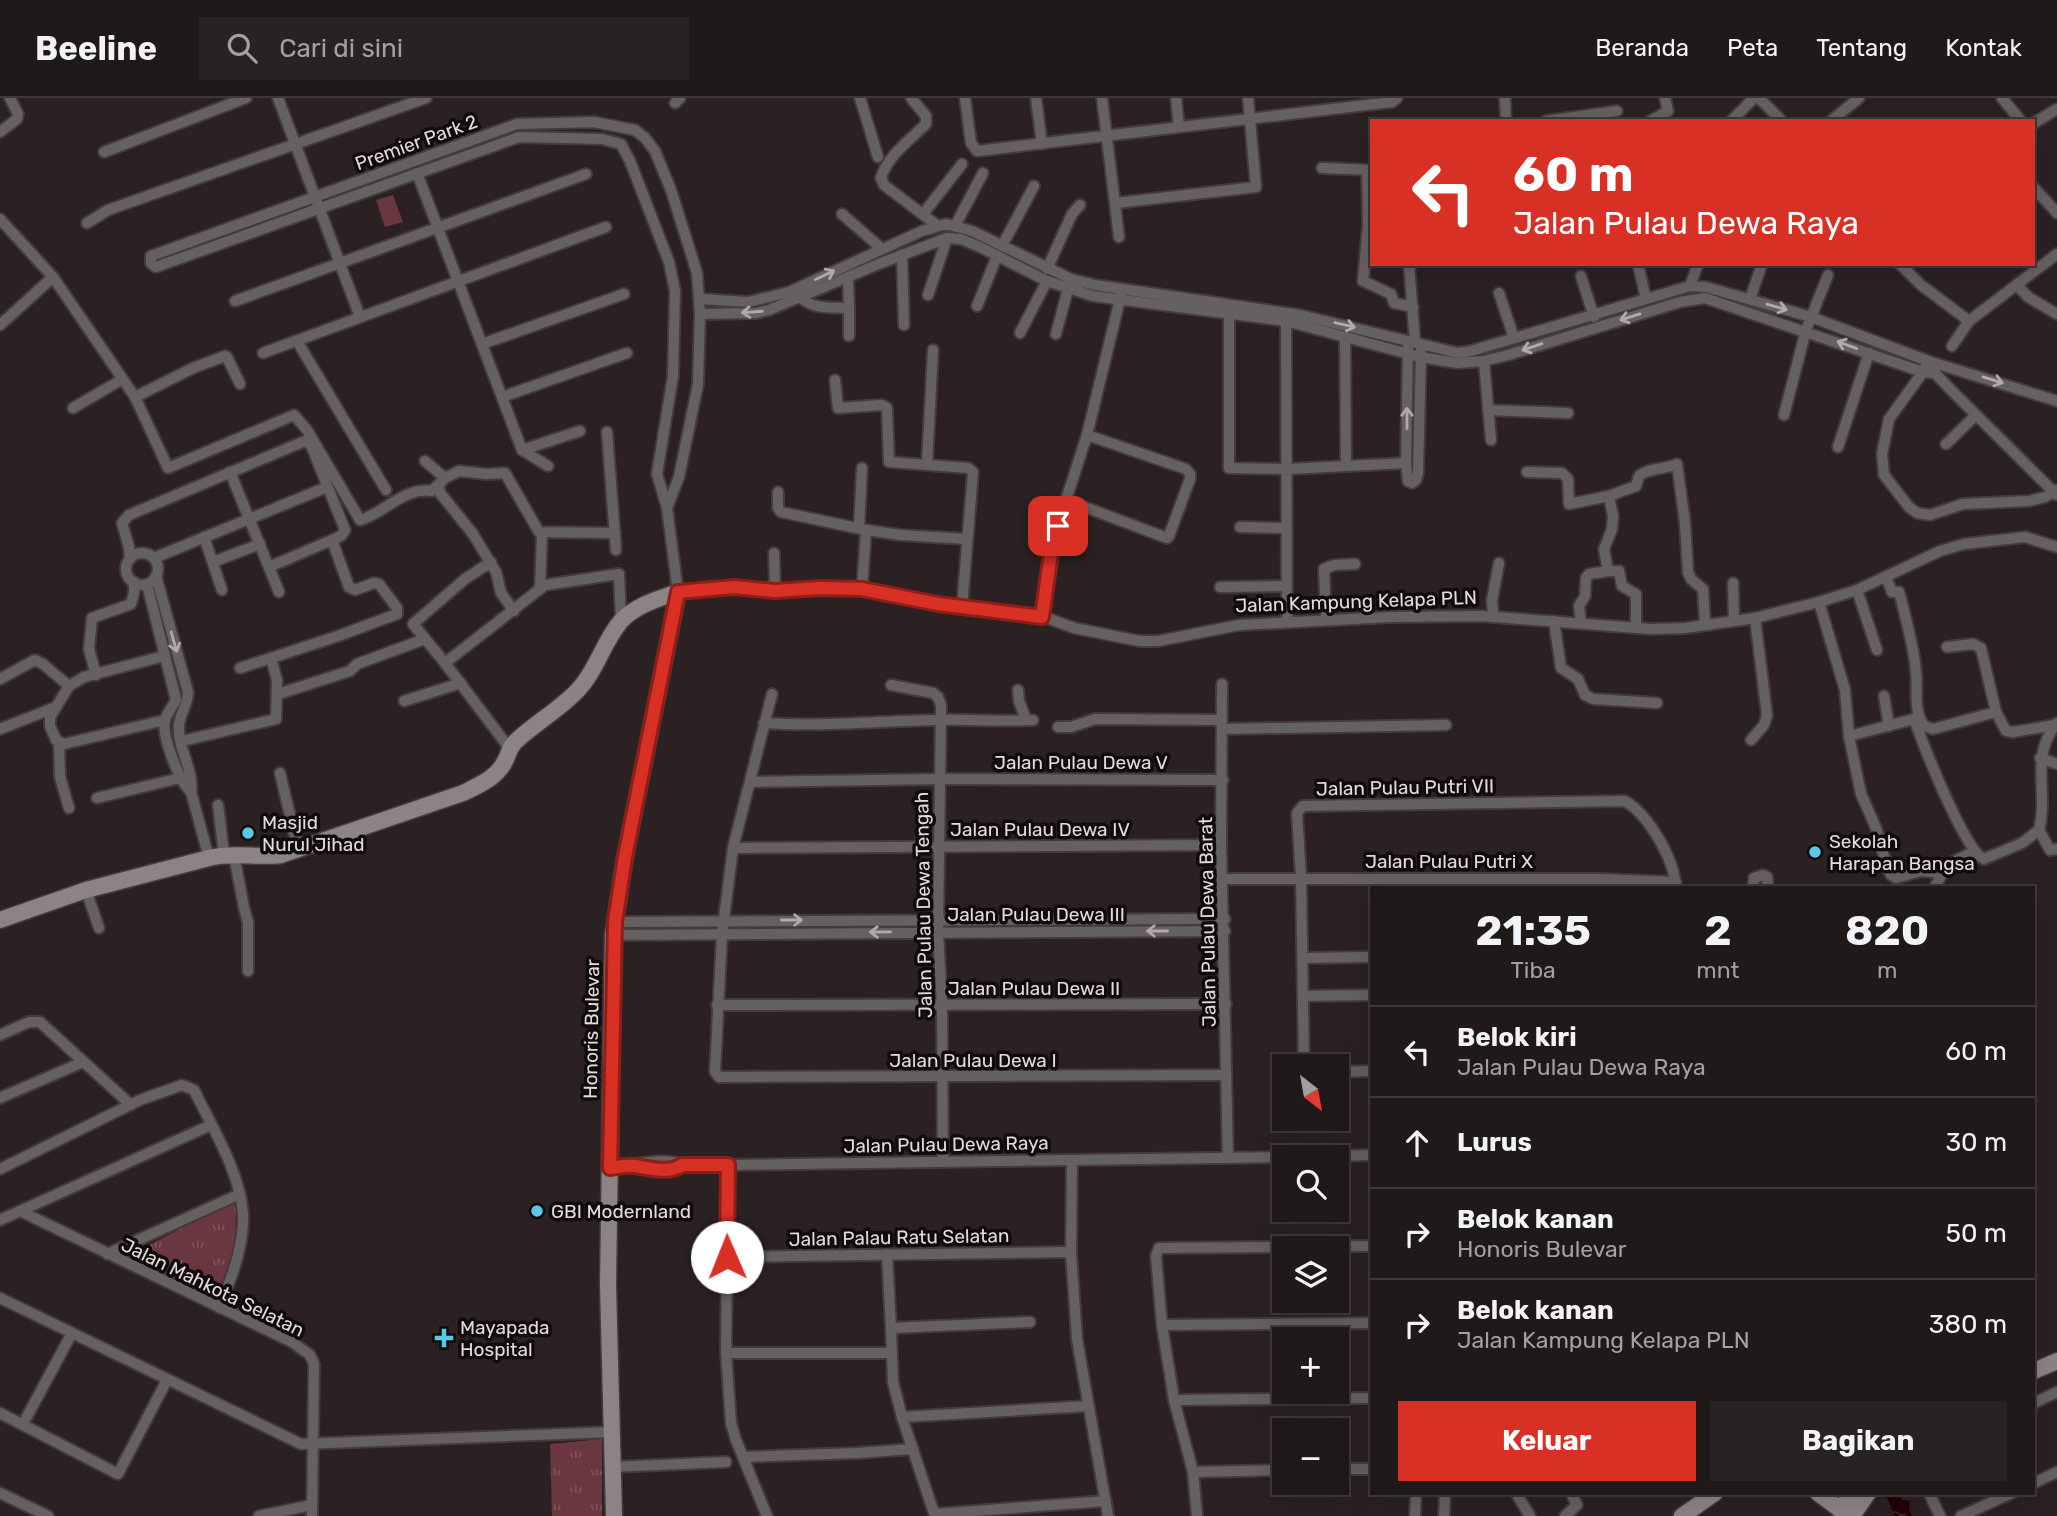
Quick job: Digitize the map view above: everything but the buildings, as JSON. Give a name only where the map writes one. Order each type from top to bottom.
[{"type":"street","points":[[104,152],[246,98]]},
{"type":"street","points":[[278,98],[360,317]]},
{"type":"street","name":"Premier Park 2","points":[[88,223],[108,210],[426,98]]},
{"type":"street","points":[[860,98],[878,157]]},
{"type":"street","points":[[911,98],[926,116],[926,124],[894,156],[881,178],[884,185],[938,226]]},
{"type":"street","points":[[965,98],[971,143],[977,151],[1179,127],[1332,103],[1392,102],[1397,98]]},
{"type":"street","points":[[1036,98],[1042,144]]},
{"type":"street","points":[[1102,98],[1119,237]]},
{"type":"street","points":[[1176,98],[1179,127]]},
{"type":"street","points":[[1116,203],[1256,187],[1248,98]]},
{"type":"street","points":[[1505,98],[1507,119]]},
{"type":"street","points":[[1654,119],[1668,111],[1665,98]]},
{"type":"street","points":[[1733,119],[1756,98],[1780,119]]},
{"type":"street","points":[[1833,119],[1859,98]]},
{"type":"street","points":[[2002,98],[2019,119]]},
{"type":"street","points":[[0,132],[17,119],[14,99]]},
{"type":"street","points":[[2035,122],[2057,109]]},
{"type":"street","points":[[1560,119],[1617,111]]},
{"type":"street","name":"Premier Park 2","points":[[621,144],[602,139],[519,137],[417,173],[318,202],[151,256],[151,263],[156,267],[318,202],[517,124],[594,122],[635,130]]},
{"type":"street","points":[[667,508],[679,477],[698,384],[700,299],[697,273],[660,162],[645,138],[635,130],[621,144],[630,161],[673,276],[675,291],[673,376],[657,474],[667,508],[678,592]]},
{"type":"street","points":[[923,214],[962,164]]},
{"type":"street","points":[[1322,168],[1370,170],[1363,281],[1391,294],[1394,303],[1413,307]]},
{"type":"street","name":"Premier Park 2","points":[[417,173],[523,450]]},
{"type":"street","points":[[955,226],[983,173]]},
{"type":"street","points":[[235,301],[586,174]]},
{"type":"street","points":[[977,306],[1000,251],[1034,187]]},
{"type":"street","points":[[2035,189],[2057,213]]},
{"type":"street","points":[[1047,269],[1072,214],[1080,205]]},
{"type":"street","points":[[842,214],[879,255]]},
{"type":"street","points":[[1,221],[53,277],[135,397],[166,466],[171,468],[292,415],[307,430],[360,520],[420,489],[432,491],[459,471],[507,474],[537,531],[542,534],[615,533]]},
{"type":"street","points":[[700,299],[748,302],[776,296],[879,255],[946,224],[972,231],[1047,281],[1093,296],[1121,294],[1286,317],[1458,353],[1690,286],[1706,287],[1811,317],[1928,360],[2057,401]]},
{"type":"street","points":[[263,353],[606,228]]},
{"type":"street","points":[[700,314],[756,313],[848,278],[879,255],[901,255],[947,238],[961,239],[1000,251]]},
{"type":"street","points":[[928,295],[947,238]]},
{"type":"street","points":[[1952,346],[1969,321],[2057,254]]},
{"type":"street","points":[[901,255],[904,325]]},
{"type":"street","points":[[1021,262],[1121,294],[1229,312],[1286,317],[1345,337],[1420,357],[1457,363],[1484,361],[1680,302],[1705,298],[1929,372],[2056,492],[2029,501],[1963,504],[1930,515],[1917,513],[1909,506],[1884,475],[1882,454],[1889,419],[1929,372],[1928,360]]},
{"type":"street","points":[[1409,266],[1415,342],[1420,357],[1418,473],[1415,482],[1408,481],[1406,463],[1406,353],[1415,342]]},
{"type":"street","points":[[1638,266],[1646,299]]},
{"type":"street","points":[[1690,286],[1697,266]]},
{"type":"street","points":[[1750,299],[1761,266]]},
{"type":"street","points":[[1902,266],[1921,285],[1969,321]]},
{"type":"street","points":[[1784,415],[1806,330],[1828,275]]},
{"type":"street","points":[[1581,276],[1597,327]]},
{"type":"street","points":[[0,325],[53,277]]},
{"type":"street","points":[[848,278],[849,336]]},
{"type":"street","points":[[1020,333],[1047,281]]},
{"type":"street","points":[[2017,285],[2028,297],[2057,314]]},
{"type":"street","points":[[1056,334],[1068,289]]},
{"type":"street","points":[[1499,293],[1514,338]]},
{"type":"street","points":[[482,344],[624,294]]},
{"type":"street","points":[[1042,617],[1051,553],[1087,435],[1121,294]]},
{"type":"street","points":[[801,298],[818,307],[849,307]]},
{"type":"street","points":[[1229,312],[1228,466],[1231,469],[1406,463]]},
{"type":"street","points":[[1286,317],[1287,621]]},
{"type":"street","points":[[1345,337],[1346,466]]},
{"type":"street","points":[[297,341],[386,491]]},
{"type":"street","points":[[927,464],[933,351]]},
{"type":"street","points":[[502,397],[627,353]]},
{"type":"street","points":[[1838,447],[1869,353]]},
{"type":"street","points":[[135,397],[193,368],[225,356],[240,384]]},
{"type":"street","points":[[1484,361],[1491,440]]},
{"type":"street","points":[[73,408],[121,380]]},
{"type":"street","points":[[835,380],[838,408],[882,405],[887,408],[887,460],[891,463],[927,464],[968,468],[973,471],[962,607]]},
{"type":"street","points":[[668,405],[691,413]]},
{"type":"street","points":[[1488,410],[1568,413]]},
{"type":"street","points":[[1946,444],[1976,415]]},
{"type":"street","points":[[523,450],[580,430]]},
{"type":"street","points":[[607,432],[616,550]]},
{"type":"street","points":[[1066,499],[1167,538],[1190,479],[1186,470],[1087,435]]},
{"type":"street","points":[[248,971],[248,922],[244,908],[223,856],[165,736],[164,720],[176,700],[164,656],[139,586],[130,579],[126,571],[132,553],[123,528],[125,518],[305,441],[311,445],[345,526],[344,533],[269,567]]},
{"type":"street","points":[[523,450],[548,466]]},
{"type":"street","points":[[425,461],[442,481],[440,493],[473,534],[491,562],[501,593],[514,611]]},
{"type":"street","points":[[1527,472],[1562,473],[1568,479],[1569,504],[1609,496],[1636,486],[1639,476],[1648,470],[1668,469],[1677,464],[1688,572],[1691,579],[1703,589],[1704,624]]},
{"type":"street","points":[[862,468],[862,589]]},
{"type":"street","points":[[230,472],[279,592]]},
{"type":"street","points":[[156,561],[166,553],[327,487]]},
{"type":"street","points":[[778,492],[778,508],[781,512],[901,535],[967,539]]},
{"type":"street","points":[[1608,570],[1604,549],[1612,529],[1613,516],[1609,496]]},
{"type":"street","points":[[1240,527],[1286,528]]},
{"type":"street","points":[[540,589],[542,534]]},
{"type":"street","points":[[204,537],[222,590]]},
{"type":"street","name":"Jalan Kampung Kelapa PLN","points":[[0,920],[86,890],[223,856],[259,858],[281,855],[463,793],[493,776],[505,762],[509,749],[579,689],[590,676],[621,621],[641,606],[678,592],[734,587],[775,591],[862,589],[962,607],[1042,617],[1083,631],[1139,641],[1158,641],[1223,627],[1287,621],[1391,617],[1493,617],[1685,628],[1755,618],[1819,603],[1857,590],[1940,551],[1975,542],[2025,537],[2057,547]]},
{"type":"street","points":[[240,668],[397,614],[397,608],[379,584],[374,583],[355,590],[349,587],[332,540]]},
{"type":"street","points":[[213,562],[260,544]]},
{"type":"street","points":[[132,553],[146,553],[156,561]]},
{"type":"street","points":[[774,553],[775,591]]},
{"type":"street","points":[[156,561],[156,576],[188,692],[188,701],[179,724],[186,777]]},
{"type":"street","points":[[491,562],[465,579],[414,622],[414,627],[446,663],[509,749]]},
{"type":"street","points":[[1493,617],[1492,600],[1499,563]]},
{"type":"street","points":[[1326,620],[1325,569],[1334,565],[1355,564]]},
{"type":"street","points":[[1581,623],[1579,606],[1585,596],[1586,578],[1589,574],[1608,570],[1619,571],[1622,586],[1636,594],[1636,627]]},
{"type":"street","points":[[446,663],[551,583],[619,574],[621,621]]},
{"type":"street","points":[[96,675],[89,649],[92,618],[129,606],[139,586],[156,576]]},
{"type":"street","points":[[1886,576],[1892,592],[1899,592],[1900,595],[1916,673],[1916,718],[1946,796],[1973,852],[1980,858],[1990,858],[2022,843],[2039,830]]},
{"type":"street","points":[[1732,583],[1734,619]]},
{"type":"street","points":[[1220,587],[1286,586]]},
{"type":"street","points":[[1857,590],[1877,650]]},
{"type":"street","name":"Honoris Bulevar","points":[[614,1516],[608,1284],[614,928],[625,857],[678,592]]},
{"type":"street","points":[[1819,603],[1845,690],[1849,736],[1861,794],[1876,828],[1883,858],[1891,875],[1896,878],[1921,871],[1941,873]]},
{"type":"street","points":[[1751,740],[1758,734],[1767,715],[1755,618]]},
{"type":"street","points":[[1554,621],[1561,668],[1578,679],[1585,695],[1606,701],[1657,703]]},
{"type":"street","points":[[278,694],[350,671],[357,664],[425,639]]},
{"type":"street","points":[[1947,647],[1973,644],[1981,648],[1996,712],[2006,731],[2056,724]]},
{"type":"street","points":[[69,808],[60,778],[59,743],[50,726],[50,717],[69,686],[84,677],[164,656]]},
{"type":"street","points":[[182,741],[276,719],[278,694],[271,658]]},
{"type":"street","points":[[0,679],[35,660],[69,686]]},
{"type":"street","points":[[404,701],[461,683]]},
{"type":"street","name":"Jalan Pulau Dewa Barat","points":[[1222,684],[1221,845],[1225,925],[1228,1158]]},
{"type":"street","name":"Jalan Pulau Dewa Tengah","points":[[891,685],[933,693],[941,705],[937,847],[943,1162]]},
{"type":"street","points":[[764,723],[1030,720],[1019,701],[1018,690]]},
{"type":"street","points":[[717,1005],[723,920],[733,848],[772,694]]},
{"type":"street","points":[[1884,696],[1889,726]]},
{"type":"street","points":[[0,729],[56,707]]},
{"type":"street","points":[[1916,718],[1924,726],[1933,729],[1996,712]]},
{"type":"street","points":[[1849,736],[1916,718]]},
{"type":"street","points":[[1058,727],[1071,727],[1095,719],[1222,724],[1446,725]]},
{"type":"street","points":[[59,743],[69,744],[164,720]]},
{"type":"street","points":[[2056,724],[2040,758],[2042,802],[2039,830],[2050,849],[2057,849]]},
{"type":"street","points":[[2040,758],[2057,764]]},
{"type":"street","points":[[281,773],[299,849]]},
{"type":"street","points":[[97,798],[186,777]]},
{"type":"street","name":"Jalan Pulau Dewa V","points":[[750,782],[940,779],[1223,780]]},
{"type":"street","name":"Jalan Pulau Putri VII","points":[[1304,1054],[1301,878],[1297,813],[1303,806],[1623,802],[1633,805],[1640,812],[1669,859],[1675,885]]},
{"type":"street","points":[[218,805],[223,856]]},
{"type":"street","name":"Jalan Pulau Dewa IV","points":[[733,848],[1221,845]]},
{"type":"street","points":[[1935,886],[1947,865],[1973,852]]},
{"type":"street","points":[[1753,886],[1754,878],[1763,875],[1767,877],[1768,886]]},
{"type":"street","name":"Jalan Pulau Putri X","points":[[1222,879],[1675,885]]},
{"type":"street","points":[[86,890],[99,928]]},
{"type":"street","name":"Jalan Pulau Dewa III","points":[[614,928],[723,920],[939,919],[1225,925]]},
{"type":"street","name":"Jalan Pulau Dewa III","points":[[614,928],[722,934],[1225,925]]},
{"type":"street","points":[[1303,958],[1370,957]]},
{"type":"street","points":[[1304,996],[1370,995]]},
{"type":"street","name":"Jalan Pulau Dewa II","points":[[717,1005],[1226,1004]]},
{"type":"street","name":"Jalan Pulau Dewa I","points":[[717,1005],[715,1072],[719,1077],[1226,1075]]},
{"type":"street","points":[[0,1035],[37,1021],[131,1105]]},
{"type":"street","points":[[0,1098],[83,1062]]},
{"type":"street","points":[[1349,1072],[1370,1071]]},
{"type":"street","points":[[0,1170],[131,1105],[174,1087],[188,1086],[194,1090],[235,1178],[243,1213],[240,1244],[220,1308]]},
{"type":"street","points":[[0,1220],[211,1125]]},
{"type":"street","points":[[1349,1156],[1370,1155]]},
{"type":"street","name":"Jalan Pulau Dewa Raya","points":[[610,1168],[636,1166],[643,1162],[728,1165],[1272,1157]]},
{"type":"street","points":[[1072,1160],[1071,1252],[1077,1339],[1108,1516]]},
{"type":"street","points":[[728,1165],[726,1353],[732,1423],[767,1516]]},
{"type":"street","points":[[107,1254],[240,1194]]},
{"type":"street","name":"Jalan Mahkota Selatan","points":[[20,1211],[292,1342],[310,1356],[314,1364],[312,1511]]},
{"type":"street","points":[[1197,1516],[1193,1472],[1174,1400],[1162,1325],[1156,1255],[1160,1248],[1370,1247]]},
{"type":"street","name":"Jalan Palau Ratu Selatan","points":[[727,1257],[1071,1252]]},
{"type":"street","points":[[887,1254],[893,1382],[935,1515],[1106,1501]]},
{"type":"street","points":[[0,1298],[301,1444],[612,1432]]},
{"type":"street","points":[[891,1328],[1030,1322]]},
{"type":"street","points":[[1162,1325],[1370,1323]]},
{"type":"street","points":[[23,1424],[72,1333]]},
{"type":"street","points":[[726,1353],[891,1353]]},
{"type":"street","points":[[2035,1371],[2057,1361]]},
{"type":"street","points":[[0,1413],[118,1474],[167,1380]]},
{"type":"street","points":[[2035,1403],[2057,1392]]},
{"type":"street","points":[[1174,1400],[1370,1398]]},
{"type":"street","points":[[902,1417],[1088,1406]]},
{"type":"street","points":[[744,1457],[913,1449]]},
{"type":"street","points":[[612,1467],[726,1462]]},
{"type":"street","points":[[1349,1469],[1370,1469]]},
{"type":"street","points":[[1193,1472],[1272,1470]]},
{"type":"street","points":[[2035,1483],[2057,1472]]},
{"type":"street","points":[[0,1493],[48,1516]]},
{"type":"street","points":[[1415,1516],[1416,1495]]},
{"type":"street","points":[[1444,1516],[1445,1495]]},
{"type":"street","points":[[1517,1495],[1530,1516]]},
{"type":"street","points":[[1564,1516],[1577,1505],[1572,1495]]},
{"type":"street","points":[[1682,1516],[1712,1495]]},
{"type":"street","points":[[1821,1495],[1843,1512]]},
{"type":"street","points":[[1843,1512],[1851,1495]]},
{"type":"street","points":[[1843,1512],[1865,1495]]},
{"type":"street","points":[[1930,1495],[1940,1516]]},
{"type":"street","points":[[1961,1516],[2008,1495]]},
{"type":"street","points":[[259,1516],[312,1511]]},
{"type":"green space","points":[[393,195],[403,222],[385,227],[376,200]]},
{"type":"green space","points":[[236,1199],[235,1249],[216,1298],[125,1258]]},
{"type":"green space","points":[[602,1439],[602,1516],[552,1516],[550,1444]]},
{"type":"water","points":[[1886,1495],[1900,1495],[1902,1500],[1910,1501],[1912,1516],[1895,1516]]},
{"type":"place","name":"Masjid Nurul Jihad","points":[[248,833]]},
{"type":"place","name":"Sekolah Harapan Bangsa","points":[[1815,852]]},
{"type":"place","name":"GBI Modernland","points":[[537,1211]]},
{"type":"place","name":"Mayapada Hospital","points":[[444,1338]]},
{"type":"route","points":[[727,1257],[728,1165],[682,1165],[677,1169],[643,1169],[636,1166],[610,1168],[613,935],[625,857],[678,592],[734,587],[775,591],[862,589],[938,604],[1042,617],[1051,553],[1058,526]]}]
